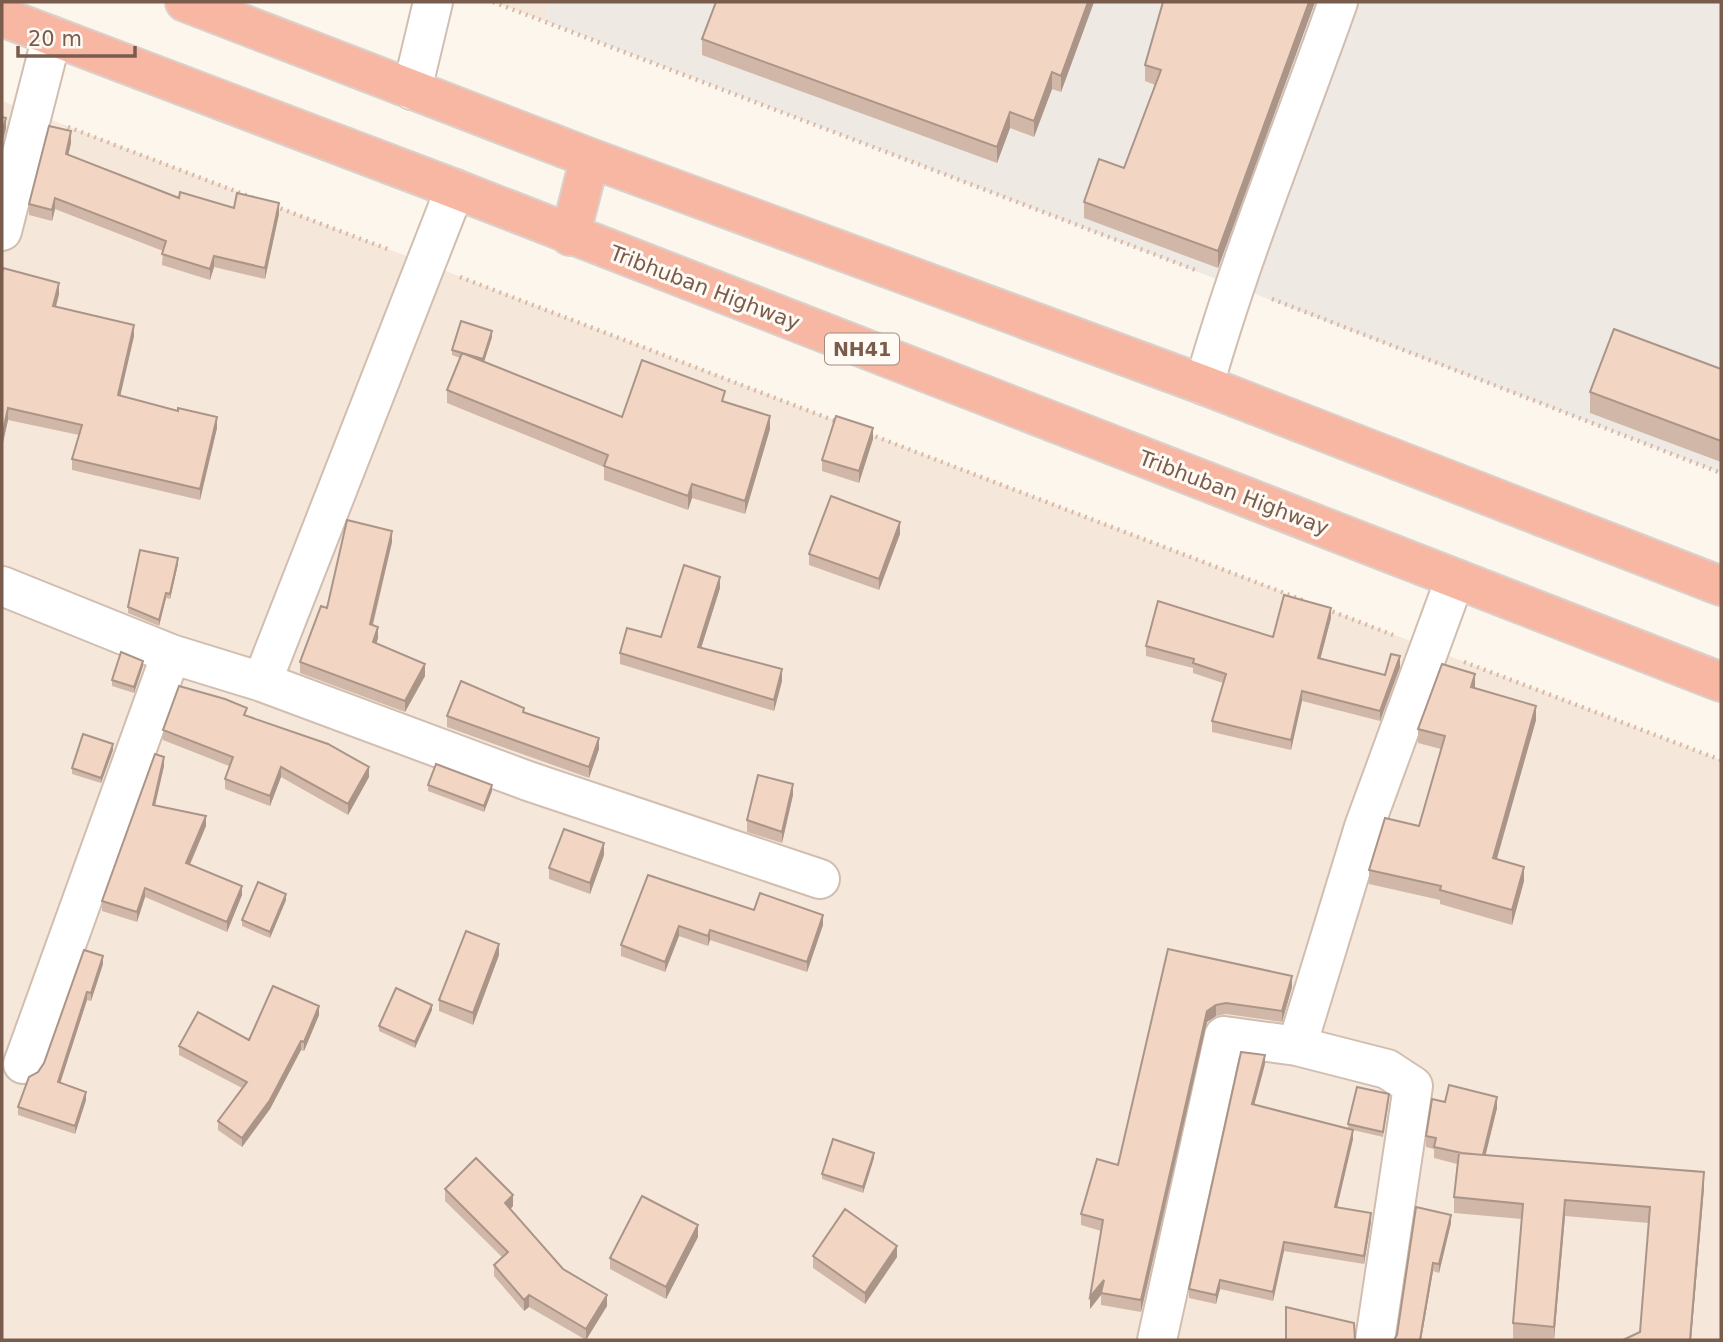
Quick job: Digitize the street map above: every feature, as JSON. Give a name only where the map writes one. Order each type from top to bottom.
[{"type":"highway","points":[[192,3],[590,158],[1204,385],[1721,586]]},
{"type":"highway","name":"Tribhuban Highway","points":[[2,16],[455,189],[1721,682]]},
{"type":"highway","points":[[570,236],[590,158]]},
{"type":"street","points":[[412,90],[433,2]]},
{"type":"street","points":[[1204,385],[1233,284],[1265,207],[1338,2]]},
{"type":"street","points":[[2,231],[52,36]]},
{"type":"street","points":[[262,682],[455,189]]},
{"type":"street","points":[[1297,1046],[1364,827],[1455,579]]},
{"type":"street","points":[[2,586],[171,654],[262,682],[528,780],[820,879]]},
{"type":"street","points":[[23,1064],[171,654]]},
{"type":"street","points":[[1157,1340],[1224,1036],[1297,1046],[1387,1069],[1413,1086],[1376,1340]]},
{"type":"path","points":[[493,2],[1721,473]]},
{"type":"path","points":[[32,113],[843,424]]},
{"type":"path","points":[[856,429],[1312,604]]},
{"type":"path","points":[[1325,609],[1721,760]]},
{"type":"shaded area","points":[[493,2],[551,2],[545,21]]},
{"type":"shaded area","points":[[551,2],[1721,2],[1721,473],[545,21]]},
{"type":"shaded area","points":[[2,101],[1721,760],[1721,1340],[2,1340]]},
{"type":"building","points":[[716,2],[1088,2],[1061,76],[1052,72],[1034,121],[1010,112],[997,147],[702,39]]},
{"type":"building","points":[[1163,2],[1309,2],[1218,251],[1084,202],[1099,159],[1124,168],[1161,70],[1145,65]]},
{"type":"building","points":[[2,117],[6,118],[2,133]]},
{"type":"building","points":[[49,126],[71,131],[66,154],[179,198],[180,192],[234,208],[237,193],[279,203],[265,268],[214,256],[210,269],[162,254],[166,241],[55,198],[52,210],[29,204]]},
{"type":"building","points":[[3,268],[59,283],[53,306],[134,325],[118,395],[178,411],[178,408],[217,417],[200,489],[72,459],[82,425],[8,408],[2,436]]},
{"type":"building","points":[[461,321],[492,331],[483,359],[452,350]]},
{"type":"building","points":[[1614,329],[1721,369],[1721,441],[1590,392]]},
{"type":"building","points":[[462,353],[622,417],[642,360],[725,391],[722,401],[770,416],[745,501],[692,484],[688,496],[604,466],[608,455],[447,390]]},
{"type":"building","points":[[836,416],[873,428],[859,471],[822,460]]},
{"type":"building","points":[[831,496],[900,522],[879,579],[809,554]]},
{"type":"building","points":[[347,520],[392,531],[370,624],[378,627],[373,642],[425,664],[405,701],[300,662],[321,606],[327,608]]},
{"type":"building","points":[[140,550],[178,558],[170,594],[166,593],[159,620],[128,607]]},
{"type":"building","points":[[684,565],[720,577],[698,647],[782,669],[774,700],[620,653],[627,628],[661,637]]},
{"type":"building","points":[[1284,595],[1331,608],[1318,658],[1385,675],[1391,654],[1400,656],[1380,711],[1302,691],[1291,740],[1212,721],[1226,674],[1193,663],[1194,659],[1146,646],[1158,601],[1273,637]]},
{"type":"building","points":[[121,652],[143,661],[134,687],[112,680]]},
{"type":"building","points":[[1442,664],[1475,674],[1471,687],[1536,706],[1493,858],[1524,867],[1512,910],[1440,890],[1441,886],[1369,870],[1385,818],[1419,826],[1445,736],[1418,729]]},
{"type":"building","points":[[461,681],[524,708],[523,712],[599,738],[589,767],[447,716]]},
{"type":"building","points":[[179,686],[247,708],[244,715],[328,744],[369,767],[348,804],[281,767],[270,796],[225,779],[233,757],[163,730]]},
{"type":"building","points":[[83,734],[113,744],[101,778],[72,768]]},
{"type":"building","points":[[155,754],[164,757],[153,805],[206,816],[186,863],[242,886],[227,922],[145,888],[137,912],[102,901]]},
{"type":"building","points":[[436,764],[492,785],[484,806],[428,785]]},
{"type":"building","points":[[758,775],[793,784],[782,832],[747,820]]},
{"type":"building","points":[[564,829],[604,843],[590,883],[549,868]]},
{"type":"building","points":[[648,875],[754,910],[760,893],[823,915],[807,962],[710,930],[708,936],[679,926],[665,962],[621,945]]},
{"type":"building","points":[[258,882],[286,894],[270,932],[242,920]]},
{"type":"building","points":[[466,931],[499,944],[473,1013],[439,1000]]},
{"type":"building","points":[[1168,949],[1292,976],[1282,1011],[1226,1003],[1207,1011],[1141,1300],[1101,1293],[1104,1280],[1090,1297],[1103,1220],[1081,1214],[1097,1159],[1118,1165]]},
{"type":"building","points":[[84,950],[103,956],[91,993],[87,992],[58,1082],[86,1092],[75,1126],[18,1107],[29,1077],[38,1072],[44,1063]]},
{"type":"building","points":[[273,986],[319,1006],[304,1042],[301,1041],[270,1100],[242,1138],[218,1121],[247,1082],[179,1046],[198,1012],[249,1040]]},
{"type":"building","points":[[396,988],[432,1005],[415,1042],[379,1026]]},
{"type":"building","points":[[1241,1052],[1265,1055],[1252,1104],[1353,1130],[1335,1207],[1371,1213],[1364,1256],[1284,1242],[1273,1292],[1220,1280],[1216,1295],[1189,1289]]},
{"type":"building","points":[[1449,1085],[1497,1097],[1483,1155],[1434,1147],[1436,1138],[1426,1136],[1432,1099],[1445,1102]]},
{"type":"building","points":[[1357,1087],[1389,1094],[1383,1132],[1348,1124]]},
{"type":"building","points":[[833,1139],[874,1153],[863,1187],[822,1174]]},
{"type":"building","points":[[1459,1153],[1704,1172],[1690,1340],[1623,1340],[1640,1332],[1650,1207],[1565,1200],[1554,1327],[1513,1323],[1523,1204],[1454,1197]]},
{"type":"building","points":[[476,1158],[513,1195],[505,1203],[563,1269],[607,1295],[586,1329],[529,1295],[524,1300],[494,1265],[508,1252],[445,1189]]},
{"type":"building","points":[[642,1196],[698,1225],[666,1287],[610,1258]]},
{"type":"building","points":[[1416,1207],[1451,1215],[1439,1264],[1433,1263],[1420,1340],[1394,1340],[1397,1335]]},
{"type":"building","points":[[845,1209],[897,1246],[865,1293],[813,1256]]},
{"type":"building","points":[[1286,1307],[1354,1323],[1355,1340],[1286,1340]]}]
